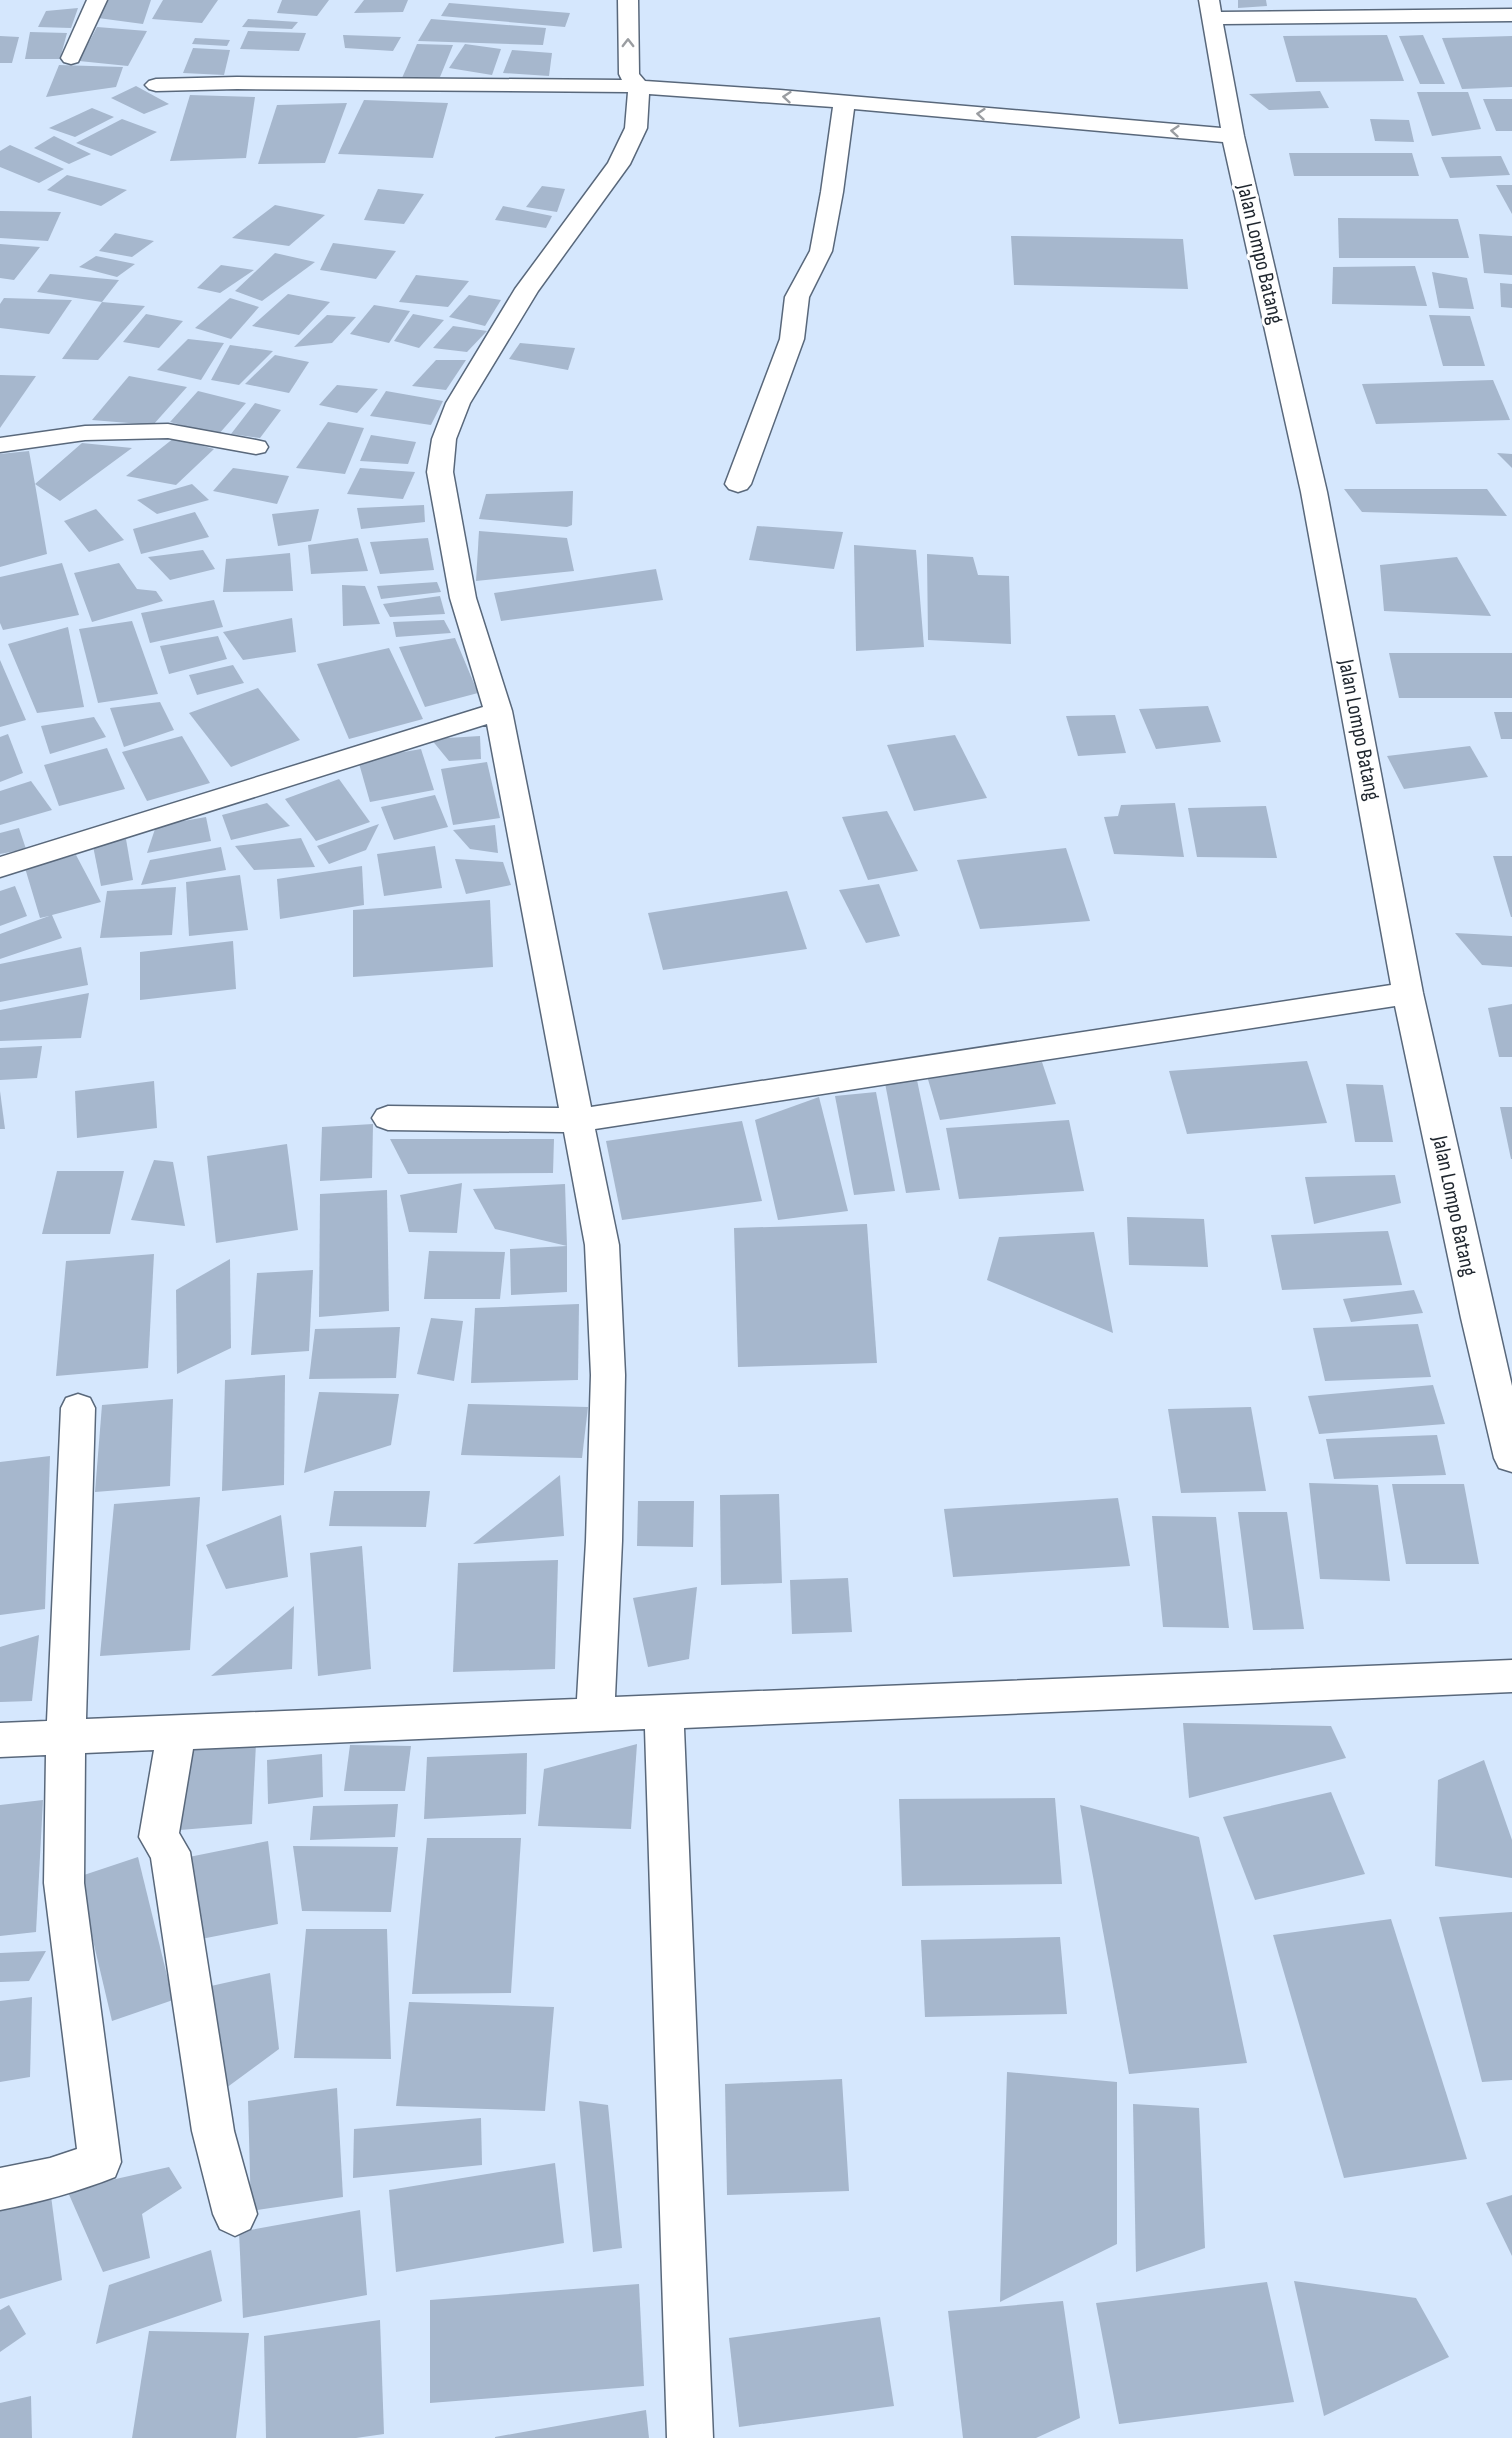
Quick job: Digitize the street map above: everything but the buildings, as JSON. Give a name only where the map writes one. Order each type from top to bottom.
[{"type":"street","points":[[71,58],[97,0]]},
{"type":"street","points":[[595,1715],[604,1541],[608,1375],[602,1245],[498,711],[463,598],[440,472],[444,439],[458,403],[527,289],[619,164],[636,128],[639,107],[638,86],[629,74],[628,68],[628,0]]},
{"type":"street","points":[[1211,9],[1512,15]]},
{"type":"street","name":"Jalan Lompo Batang","points":[[1211,9],[1233,136],[1314,492],[1408,993],[1478,1318],[1512,1458]]},
{"type":"street","points":[[156,85],[237,83],[638,86],[661,90],[844,102],[1233,136]]},
{"type":"street","points":[[738,484],[792,339],[797,297],[821,251],[832,192],[844,102]]},
{"type":"street","points":[[0,445],[85,433],[168,431],[256,447]]},
{"type":"street","points":[[0,867],[498,711]]},
{"type":"street","points":[[388,1118],[579,1119],[1408,993]]},
{"type":"street","points":[[0,2189],[50,2179],[100,2162],[64,1883],[66,1737],[78,1408]]},
{"type":"street","points":[[0,1740],[1512,1676]]},
{"type":"street","points":[[664,1713],[690,2438]]},
{"type":"street","points":[[176,1733],[159,1837],[170,1852],[213,2130],[235,2214]]}]
